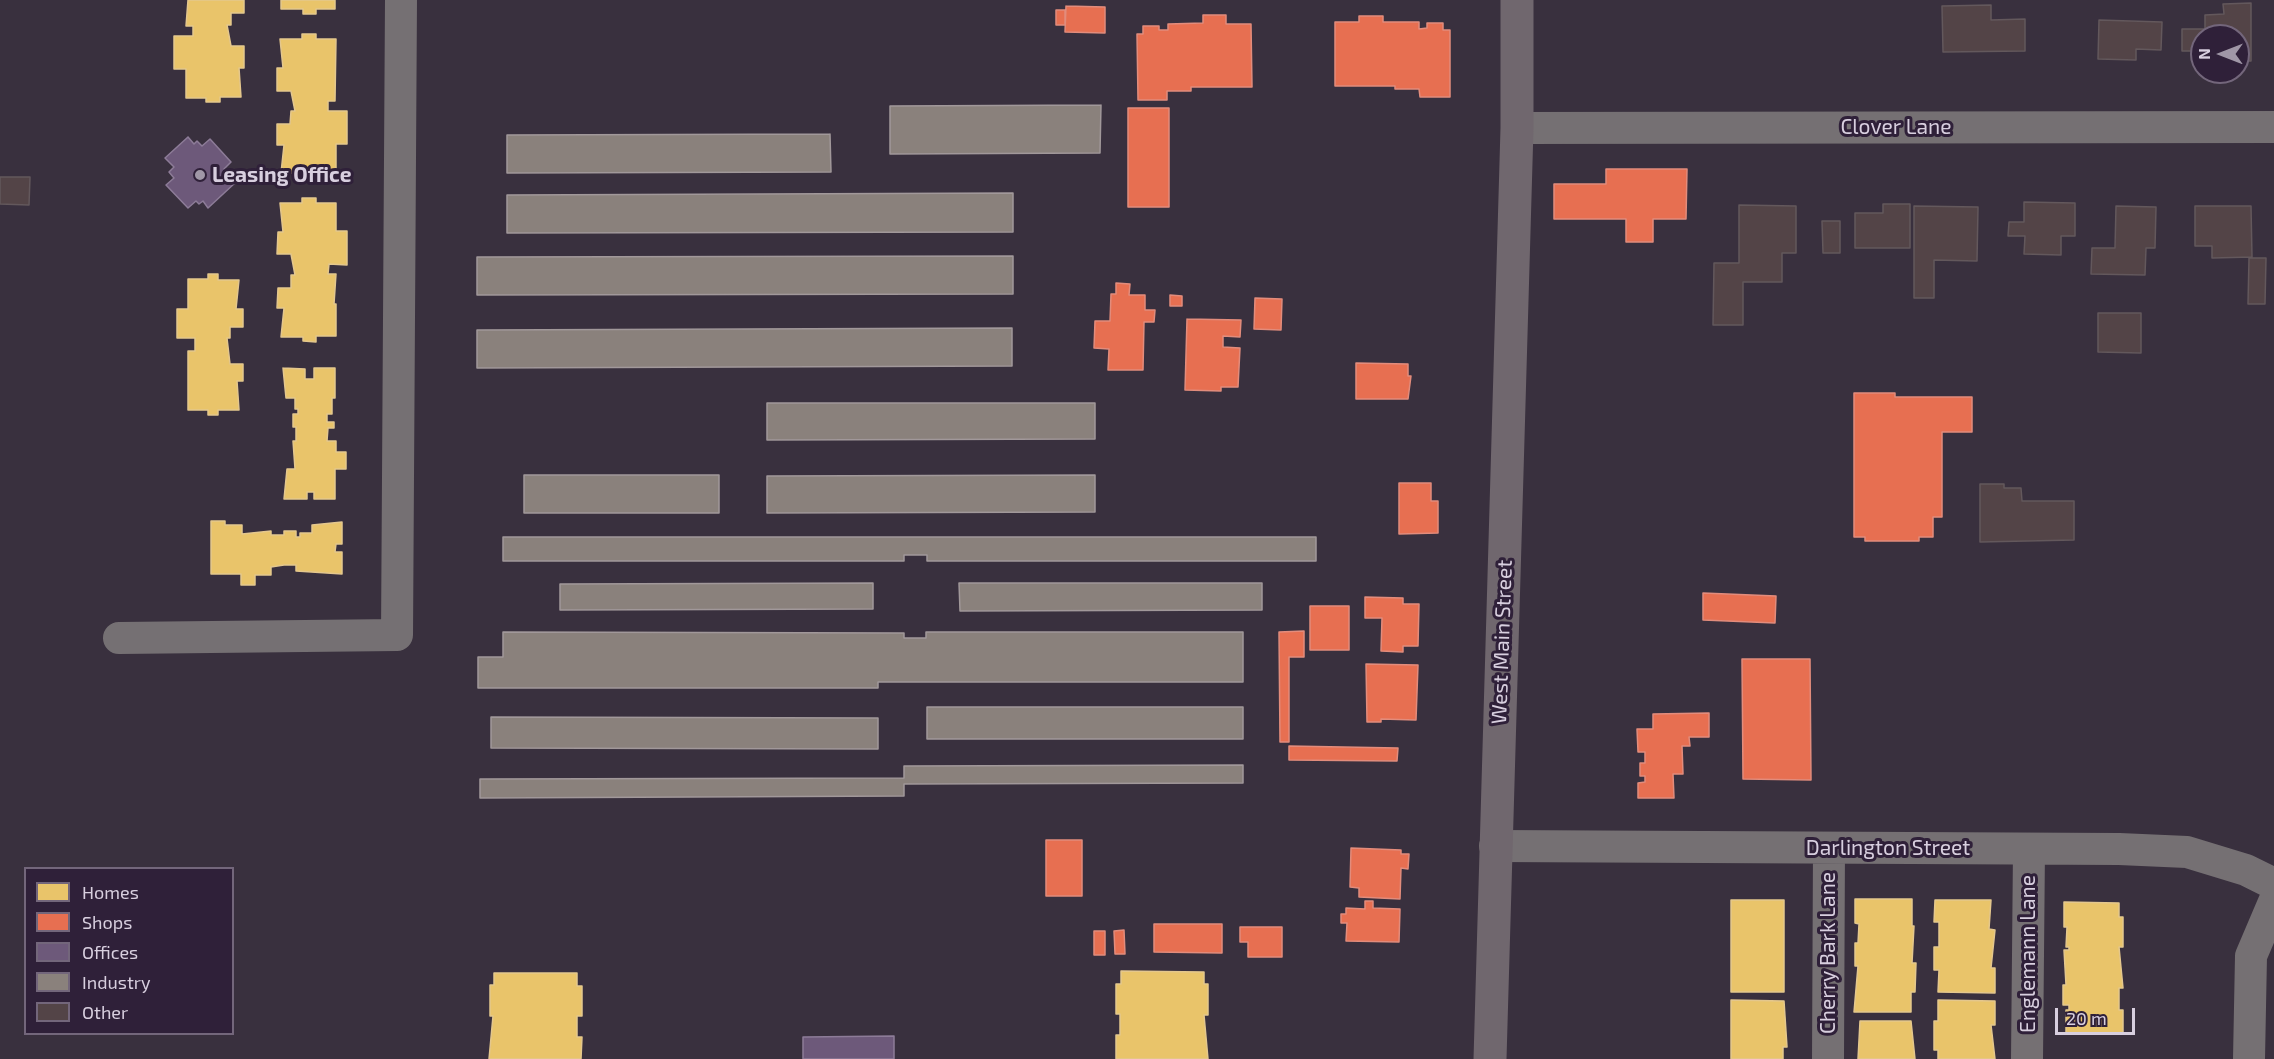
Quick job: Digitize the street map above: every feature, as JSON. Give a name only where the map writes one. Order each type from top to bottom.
[{"type":"main road","points":[[1517,0],[1517,128]]},
{"type":"main road","name":"West Main Street","points":[[1490,1059],[1517,128]]},
{"type":"street","points":[[119,638],[397,634],[402,0]]},
{"type":"street","name":"Clover Lane","points":[[1517,128],[2274,127]]},
{"type":"street","name":"Darlington Street","points":[[1495,846],[2187,852],[2246,870],[2274,885]]},
{"type":"street","name":"Cherry Bark Lane","points":[[1828,1059],[1829,848]]},
{"type":"street","name":"Englemann Lane","points":[[2027,1059],[2029,849]]},
{"type":"street","points":[[2249,1059],[2252,956],[2274,902]]},
{"type":"building: Homes","points":[[188,0],[244,0],[244,13],[231,13],[231,25],[227,25],[231,46],[244,46],[244,68],[239,68],[241,97],[220,97],[220,102],[206,102],[206,98],[186,98],[186,69],[174,69],[174,36],[193,36],[193,26],[186,26]]},
{"type":"building: Homes","points":[[281,0],[335,0],[335,9],[316,9],[316,14],[303,14],[303,9],[281,9]]},
{"type":"building: Homes","points":[[302,34],[316,34],[316,39],[336,39],[335,101],[328,101],[328,111],[347,111],[347,144],[336,144],[336,172],[316,172],[316,178],[303,178],[303,173],[281,173],[284,145],[277,145],[277,124],[290,124],[291,111],[295,111],[291,91],[277,91],[277,68],[283,68],[280,39],[302,39]]},
{"type":"building: Homes","points":[[302,198],[316,198],[316,203],[336,203],[336,231],[347,231],[347,265],[329,264],[328,274],[336,274],[334,304],[336,304],[336,336],[316,336],[316,342],[303,341],[303,337],[281,337],[284,308],[277,308],[278,288],[291,288],[291,275],[295,275],[291,254],[277,254],[278,232],[283,232],[280,203],[302,203]]},
{"type":"building: Homes","points":[[208,274],[218,274],[218,280],[239,280],[236,309],[243,309],[243,327],[230,327],[230,338],[227,338],[230,364],[243,364],[243,381],[237,381],[239,410],[218,410],[218,415],[208,415],[208,410],[188,410],[188,351],[195,351],[195,338],[177,338],[177,309],[188,309],[188,279],[208,279]]},
{"type":"building: Homes","points":[[283,368],[305,369],[305,379],[314,379],[314,368],[335,368],[335,398],[332,398],[332,414],[327,414],[327,422],[334,422],[334,428],[328,428],[327,441],[336,441],[336,452],[346,452],[346,469],[335,469],[335,499],[314,499],[314,492],[307,492],[307,499],[284,499],[287,469],[295,469],[293,441],[296,441],[296,427],[293,427],[293,414],[298,414],[298,409],[295,409],[295,398],[286,398]]},
{"type":"building: Homes","points":[[211,521],[225,521],[225,525],[242,525],[242,534],[271,531],[271,535],[284,535],[284,531],[296,531],[296,537],[300,537],[300,533],[312,533],[312,525],[342,522],[342,544],[336,544],[335,552],[342,552],[342,574],[296,571],[296,565],[284,565],[271,567],[271,575],[255,575],[255,585],[241,585],[241,574],[211,574]]},
{"type":"building: Homes","points":[[1855,899],[1912,899],[1912,926],[1914,926],[1912,963],[1916,963],[1915,992],[1911,992],[1911,1012],[1854,1012],[1858,966],[1855,966],[1855,943],[1858,943],[1859,924],[1855,923]]},
{"type":"building: Homes","points":[[1731,900],[1784,900],[1784,992],[1731,992]]},
{"type":"building: Homes","points":[[1935,900],[1991,900],[1989,929],[1995,930],[1991,968],[1995,968],[1995,993],[1938,992],[1939,970],[1934,970],[1934,947],[1939,947],[1939,922],[1934,922]]},
{"type":"building: Homes","points":[[2064,902],[2119,903],[2119,917],[2123,917],[2123,947],[2119,947],[2123,988],[2119,988],[2119,1010],[2123,1010],[2123,1034],[2066,1034],[2066,1010],[2069,1010],[2069,1005],[2063,1005],[2063,985],[2066,985],[2064,950],[2069,950],[2069,947],[2066,947],[2067,927],[2064,927]]},
{"type":"building: Homes","points":[[1121,971],[1204,972],[1204,984],[1208,984],[1208,1015],[1204,1015],[1208,1059],[1116,1059],[1116,1035],[1120,1035],[1120,1014],[1116,1014],[1116,984],[1121,984]]},
{"type":"building: Homes","points":[[494,973],[577,973],[577,986],[582,986],[582,1016],[577,1016],[577,1037],[582,1037],[581,1059],[489,1059],[493,1016],[490,1016],[490,985],[494,985]]},
{"type":"building: Homes","points":[[1731,1000],[1784,1001],[1787,1047],[1783,1047],[1783,1059],[1731,1059]]},
{"type":"building: Homes","points":[[1938,1000],[1995,1001],[1995,1025],[1991,1025],[1995,1059],[1938,1059],[1938,1050],[1934,1050],[1934,1021],[1938,1021]]},
{"type":"building: Homes","points":[[1860,1021],[1911,1021],[1915,1059],[1858,1059]]},
{"type":"building: Shops","points":[[1066,6],[1105,7],[1105,33],[1065,32]]},
{"type":"building: Shops","points":[[1056,10],[1065,10],[1065,25],[1056,25]]},
{"type":"building: Shops","points":[[1203,15],[1226,15],[1226,24],[1251,24],[1252,87],[1191,87],[1191,91],[1167,91],[1167,100],[1138,100],[1137,34],[1143,34],[1143,26],[1159,26],[1159,30],[1168,30],[1168,24],[1203,23]]},
{"type":"building: Shops","points":[[1359,16],[1383,16],[1383,22],[1419,22],[1419,29],[1427,28],[1427,23],[1443,23],[1443,30],[1450,30],[1450,97],[1420,97],[1419,89],[1395,89],[1395,86],[1335,86],[1335,22],[1359,22]]},
{"type":"building: Shops","points":[[1128,108],[1169,108],[1169,207],[1128,207]]},
{"type":"building: Shops","points":[[1606,169],[1687,169],[1686,219],[1653,219],[1653,242],[1626,242],[1626,219],[1554,219],[1554,184],[1606,184]]},
{"type":"building: Shops","points":[[1116,283],[1130,284],[1129,295],[1145,295],[1145,310],[1155,310],[1154,322],[1144,322],[1143,370],[1108,370],[1109,349],[1094,348],[1095,321],[1110,321],[1111,294],[1116,294]]},
{"type":"building: Shops","points":[[1170,295],[1182,296],[1182,306],[1170,306]]},
{"type":"building: Shops","points":[[1255,298],[1282,299],[1281,330],[1254,329]]},
{"type":"building: Shops","points":[[1187,319],[1241,320],[1240,337],[1223,336],[1223,347],[1240,348],[1238,387],[1221,387],[1221,391],[1185,390]]},
{"type":"building: Shops","points":[[1356,363],[1408,364],[1408,376],[1411,376],[1408,399],[1356,399]]},
{"type":"building: Shops","points":[[1854,393],[1895,393],[1895,397],[1972,397],[1972,432],[1942,432],[1942,517],[1933,517],[1933,537],[1919,537],[1919,541],[1865,541],[1865,537],[1854,537]]},
{"type":"building: Shops","points":[[1399,483],[1431,483],[1431,501],[1438,501],[1438,533],[1399,534]]},
{"type":"building: Shops","points":[[1703,593],[1776,596],[1775,623],[1703,620]]},
{"type":"building: Shops","points":[[1365,597],[1403,598],[1403,604],[1419,604],[1418,646],[1403,646],[1403,652],[1381,651],[1382,618],[1365,618]]},
{"type":"building: Shops","points":[[1310,606],[1349,606],[1349,650],[1310,650]]},
{"type":"building: Shops","points":[[1304,631],[1304,657],[1289,657],[1289,742],[1280,742],[1279,632]]},
{"type":"building: Shops","points":[[1742,659],[1810,659],[1811,780],[1743,779]]},
{"type":"building: Shops","points":[[1366,664],[1418,665],[1416,720],[1381,719],[1381,722],[1367,722]]},
{"type":"building: Shops","points":[[1709,713],[1709,737],[1689,737],[1690,746],[1682,746],[1683,774],[1673,774],[1674,798],[1638,798],[1638,783],[1645,782],[1645,776],[1640,776],[1640,763],[1645,763],[1645,752],[1638,752],[1637,729],[1653,729],[1653,714]]},
{"type":"building: Shops","points":[[1289,746],[1398,748],[1397,761],[1289,760]]},
{"type":"building: Shops","points":[[1046,840],[1082,840],[1082,896],[1046,896]]},
{"type":"building: Shops","points":[[1351,848],[1401,850],[1401,854],[1409,854],[1408,869],[1401,868],[1400,899],[1359,897],[1359,888],[1350,887]]},
{"type":"building: Shops","points":[[1365,901],[1373,901],[1373,908],[1400,909],[1399,942],[1346,941],[1347,923],[1341,923],[1341,914],[1346,914],[1346,908],[1365,909]]},
{"type":"building: Shops","points":[[1154,924],[1222,924],[1222,953],[1154,952]]},
{"type":"building: Shops","points":[[1240,927],[1282,927],[1282,957],[1248,957],[1248,942],[1240,942]]},
{"type":"building: Shops","points":[[1124,930],[1125,954],[1115,954],[1114,931]]},
{"type":"building: Shops","points":[[1094,931],[1105,931],[1105,955],[1094,955]]},
{"type":"building: Offices","name":"Leasing Office","points":[[188,137],[194,144],[197,141],[202,146],[210,139],[231,162],[224,169],[236,182],[208,208],[203,201],[199,204],[196,201],[188,208],[166,185],[174,178],[169,172],[174,167],[165,158]]},
{"type":"building: Offices","points":[[894,1036],[894,1059],[803,1059],[803,1037]]},
{"type":"building: Industry","points":[[1101,105],[1100,153],[890,154],[890,106]]},
{"type":"building: Industry","points":[[830,134],[831,172],[507,173],[507,135]]},
{"type":"building: Industry","points":[[1013,193],[1013,232],[507,233],[507,195]]},
{"type":"building: Industry","points":[[1013,256],[1013,294],[477,295],[477,257]]},
{"type":"building: Industry","points":[[1012,328],[1012,366],[477,368],[477,330]]},
{"type":"building: Industry","points":[[767,403],[1095,403],[1095,439],[767,440]]},
{"type":"building: Industry","points":[[524,475],[719,475],[719,513],[524,513]]},
{"type":"building: Industry","points":[[1095,475],[1095,512],[767,513],[767,476]]},
{"type":"building: Industry","points":[[503,537],[1316,537],[1316,561],[927,561],[927,555],[904,555],[904,561],[503,561]]},
{"type":"building: Industry","points":[[873,583],[873,609],[560,610],[560,584]]},
{"type":"building: Industry","points":[[959,583],[1262,583],[1262,610],[960,611]]},
{"type":"building: Industry","points":[[503,632],[904,633],[904,638],[926,638],[926,632],[1243,632],[1243,682],[878,682],[878,688],[478,688],[478,657],[503,657]]},
{"type":"building: Industry","points":[[927,707],[1243,707],[1243,739],[927,739]]},
{"type":"building: Industry","points":[[491,717],[878,718],[878,749],[491,748]]},
{"type":"building: Industry","points":[[1243,765],[1243,783],[904,784],[904,796],[480,798],[480,779],[904,778],[904,766]]},
{"type":"building: Other","points":[[2251,3],[2251,61],[2250,24],[2205,24],[2205,15],[2224,14],[2223,4]]},
{"type":"building: Other","points":[[1991,5],[1991,20],[2025,19],[2025,51],[1943,52],[1942,6]]},
{"type":"building: Other","points":[[2099,20],[2162,22],[2161,50],[2136,49],[2136,60],[2098,59]]},
{"type":"building: Other","points":[[2182,29],[2190,29],[2190,51],[2182,51]]},
{"type":"building: Other","points":[[0,177],[30,177],[29,205],[0,204]]},
{"type":"building: Other","points":[[2024,202],[2075,203],[2075,236],[2061,236],[2061,255],[2024,254],[2025,236],[2008,236],[2009,222],[2024,222]]},
{"type":"building: Other","points":[[1883,204],[1910,204],[1910,248],[1855,248],[1855,213],[1883,213]]},
{"type":"building: Other","points":[[1739,205],[1796,206],[1796,253],[1782,253],[1782,282],[1743,282],[1743,325],[1713,325],[1714,263],[1739,263]]},
{"type":"building: Other","points":[[1914,206],[1978,207],[1977,261],[1934,260],[1934,298],[1914,298]]},
{"type":"building: Other","points":[[2116,206],[2156,207],[2155,248],[2146,248],[2145,275],[2091,274],[2092,248],[2115,248]]},
{"type":"building: Other","points":[[2195,206],[2251,206],[2252,257],[2212,258],[2212,246],[2195,246]]},
{"type":"building: Other","points":[[1822,221],[1840,221],[1840,253],[1823,253]]},
{"type":"building: Other","points":[[2249,258],[2266,258],[2265,304],[2248,304]]},
{"type":"building: Other","points":[[2098,313],[2141,313],[2141,353],[2098,352]]},
{"type":"building: Other","points":[[1980,484],[2004,484],[2004,488],[2021,488],[2022,501],[2074,501],[2074,540],[1980,542]]},
{"type":"place","name":"Leasing Office","points":[[200,175]]}]
